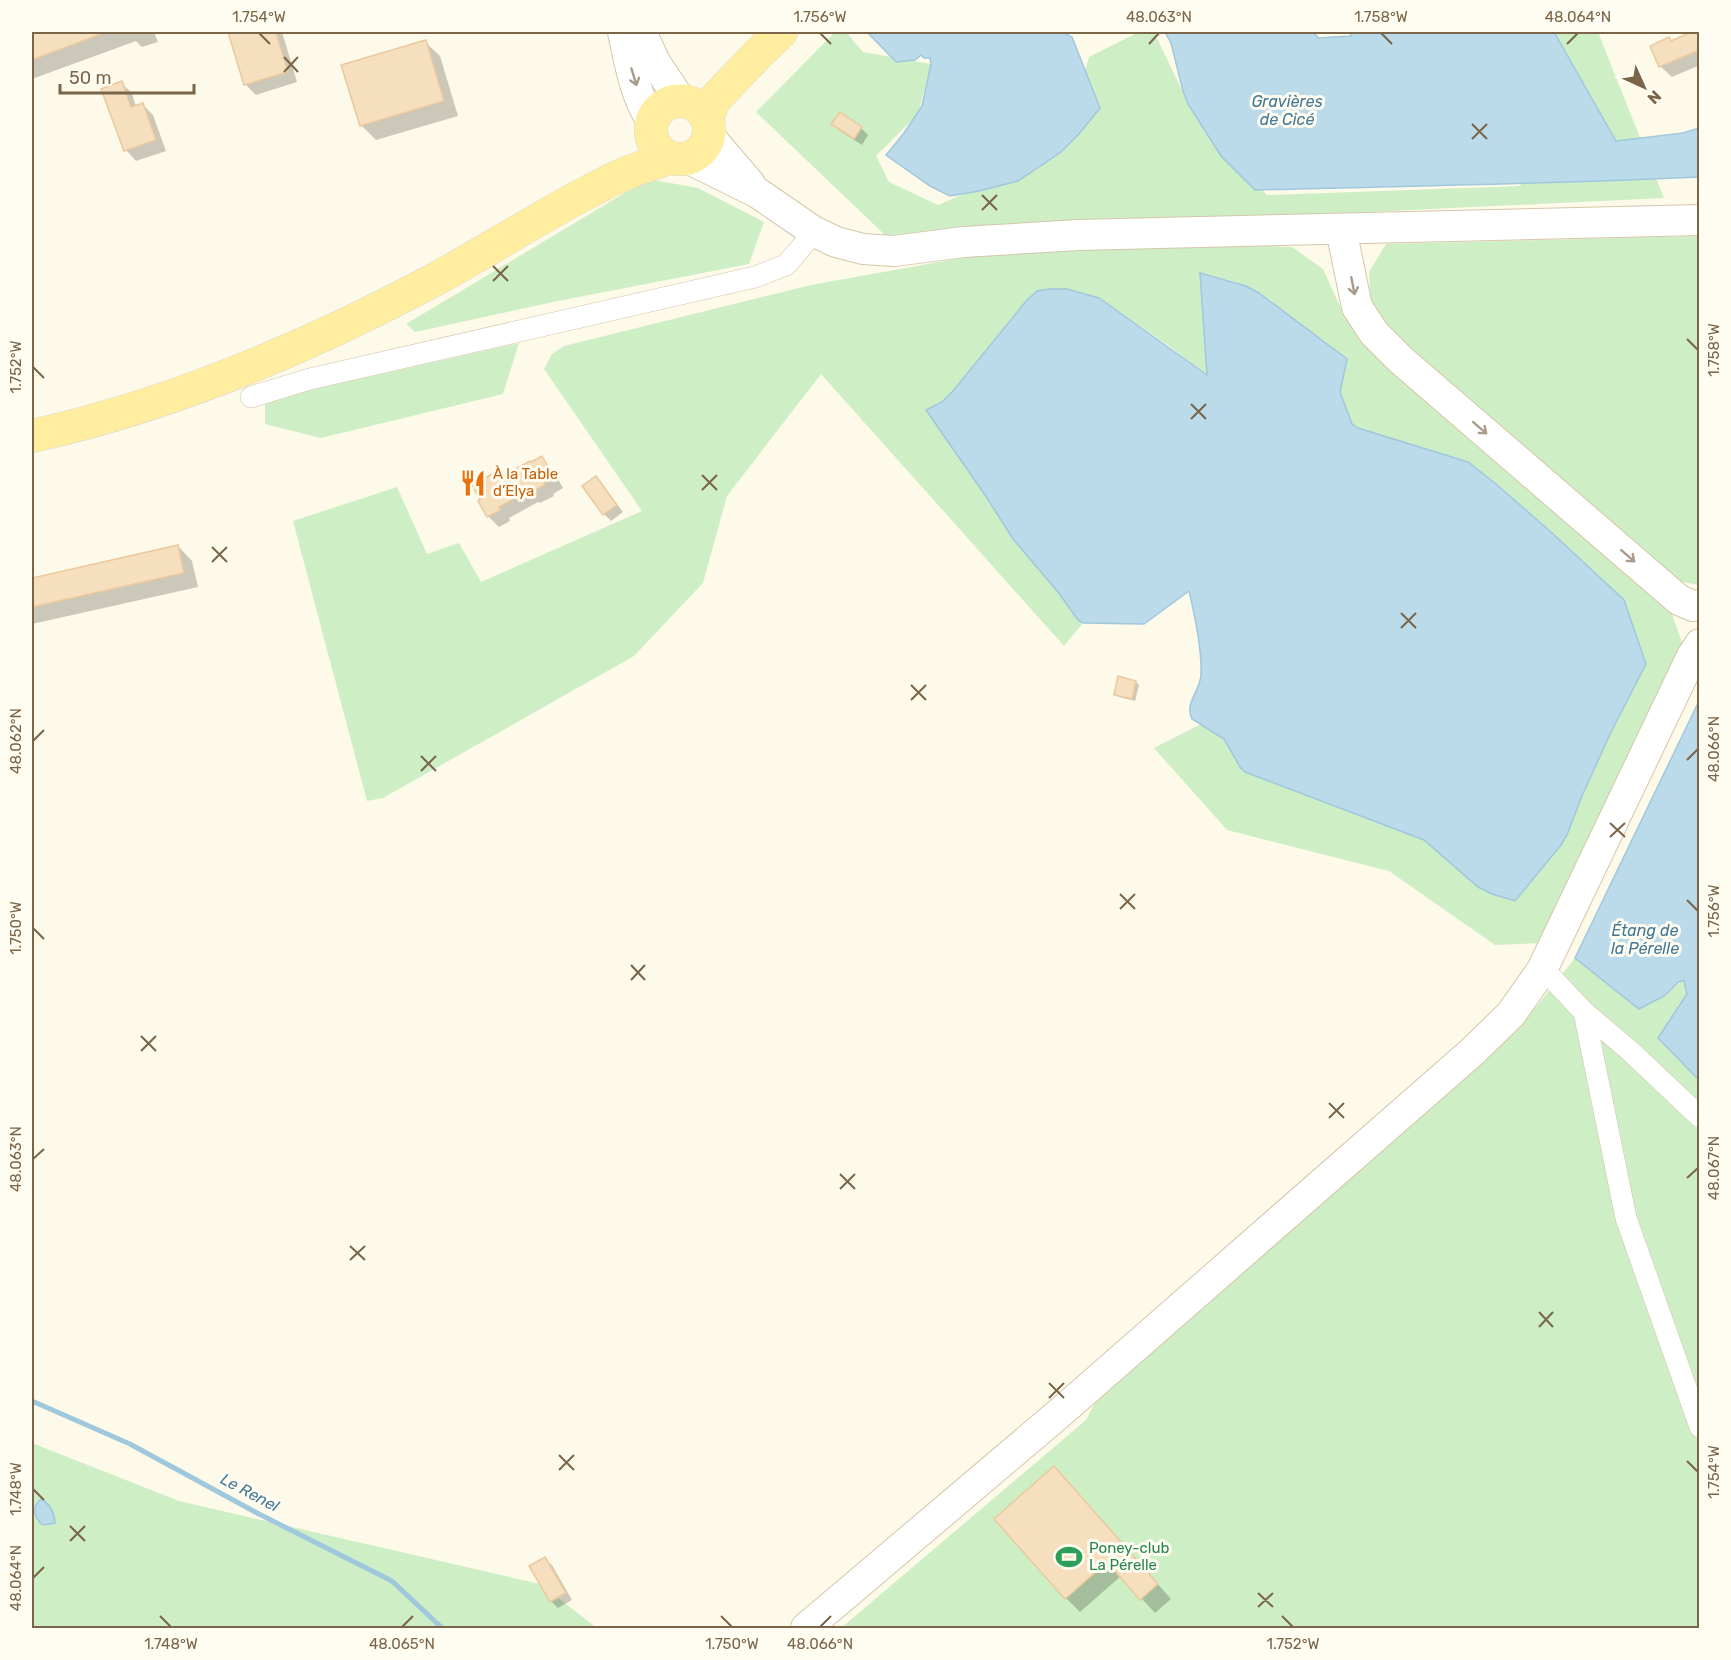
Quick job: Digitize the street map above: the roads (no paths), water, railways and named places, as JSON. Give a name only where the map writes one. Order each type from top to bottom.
[{"type":"main road","points":[[623,32],[631,68],[645,110],[680,128]]},
{"type":"main road","points":[[641,32],[680,128],[711,171],[758,193],[813,231],[836,242],[863,249],[894,251],[964,242],[1078,235],[1700,220]]},
{"type":"main road","points":[[32,436],[125,412],[260,363],[332,331],[474,258],[680,128],[714,100],[782,32]]},
{"type":"main road","points":[[806,1629],[1062,1411],[1472,1052],[1511,1014],[1542,970],[1696,650],[1692,643],[1688,622],[1689,602],[1410,368],[1374,333],[1357,307],[1341,229]]},
{"type":"street","points":[[251,397],[310,379],[755,278],[786,265],[813,231]]},
{"type":"street","points":[[1542,970],[1584,1012],[1629,1050],[1700,1117]]},
{"type":"street","points":[[1584,1012],[1626,1218],[1700,1427]]},
{"type":"water","points":[[867,32],[1062,32],[1072,37],[1100,108],[1061,152],[1018,181],[950,196],[930,186],[886,155],[922,106],[931,64],[930,58],[924,58],[921,55],[915,60],[896,62]]},
{"type":"water","name":"Gravières de Cicé","points":[[1165,32],[1314,32],[1318,38],[1351,36],[1350,32],[1554,32],[1616,141],[1683,133],[1699,128],[1699,177],[1255,190],[1221,156],[1188,104],[1171,43]]},
{"type":"water","points":[[1200,273],[1246,286],[1259,293],[1347,359],[1340,392],[1352,424],[1358,428],[1468,462],[1551,532],[1624,600],[1646,664],[1611,732],[1567,835],[1515,901],[1478,887],[1424,840],[1245,772],[1224,739],[1192,719],[1190,713],[1191,702],[1200,680],[1201,664],[1198,632],[1189,591],[1144,624],[1083,623],[1078,620],[1058,592],[1013,539],[926,410],[942,402],[953,391],[1027,300],[1037,291],[1050,289],[1067,289],[1099,298],[1207,375]]},
{"type":"water","name":"Étang de la Pérelle","points":[[1699,701],[1700,1080],[1658,1038],[1687,994],[1684,980],[1664,996],[1639,1009],[1575,958]]},
{"type":"water","points":[[41,1499],[51,1509],[55,1523],[43,1525],[37,1519],[35,1509]]},
{"type":"waterway","name":"Le Renel","points":[[32,1401],[130,1444],[257,1513],[392,1581],[442,1628]]},
{"type":"place","name":"À la Table d’Elya","points":[[473,483]]},
{"type":"place","name":"Poney-club La Pérelle","points":[[1069,1557]]}]
